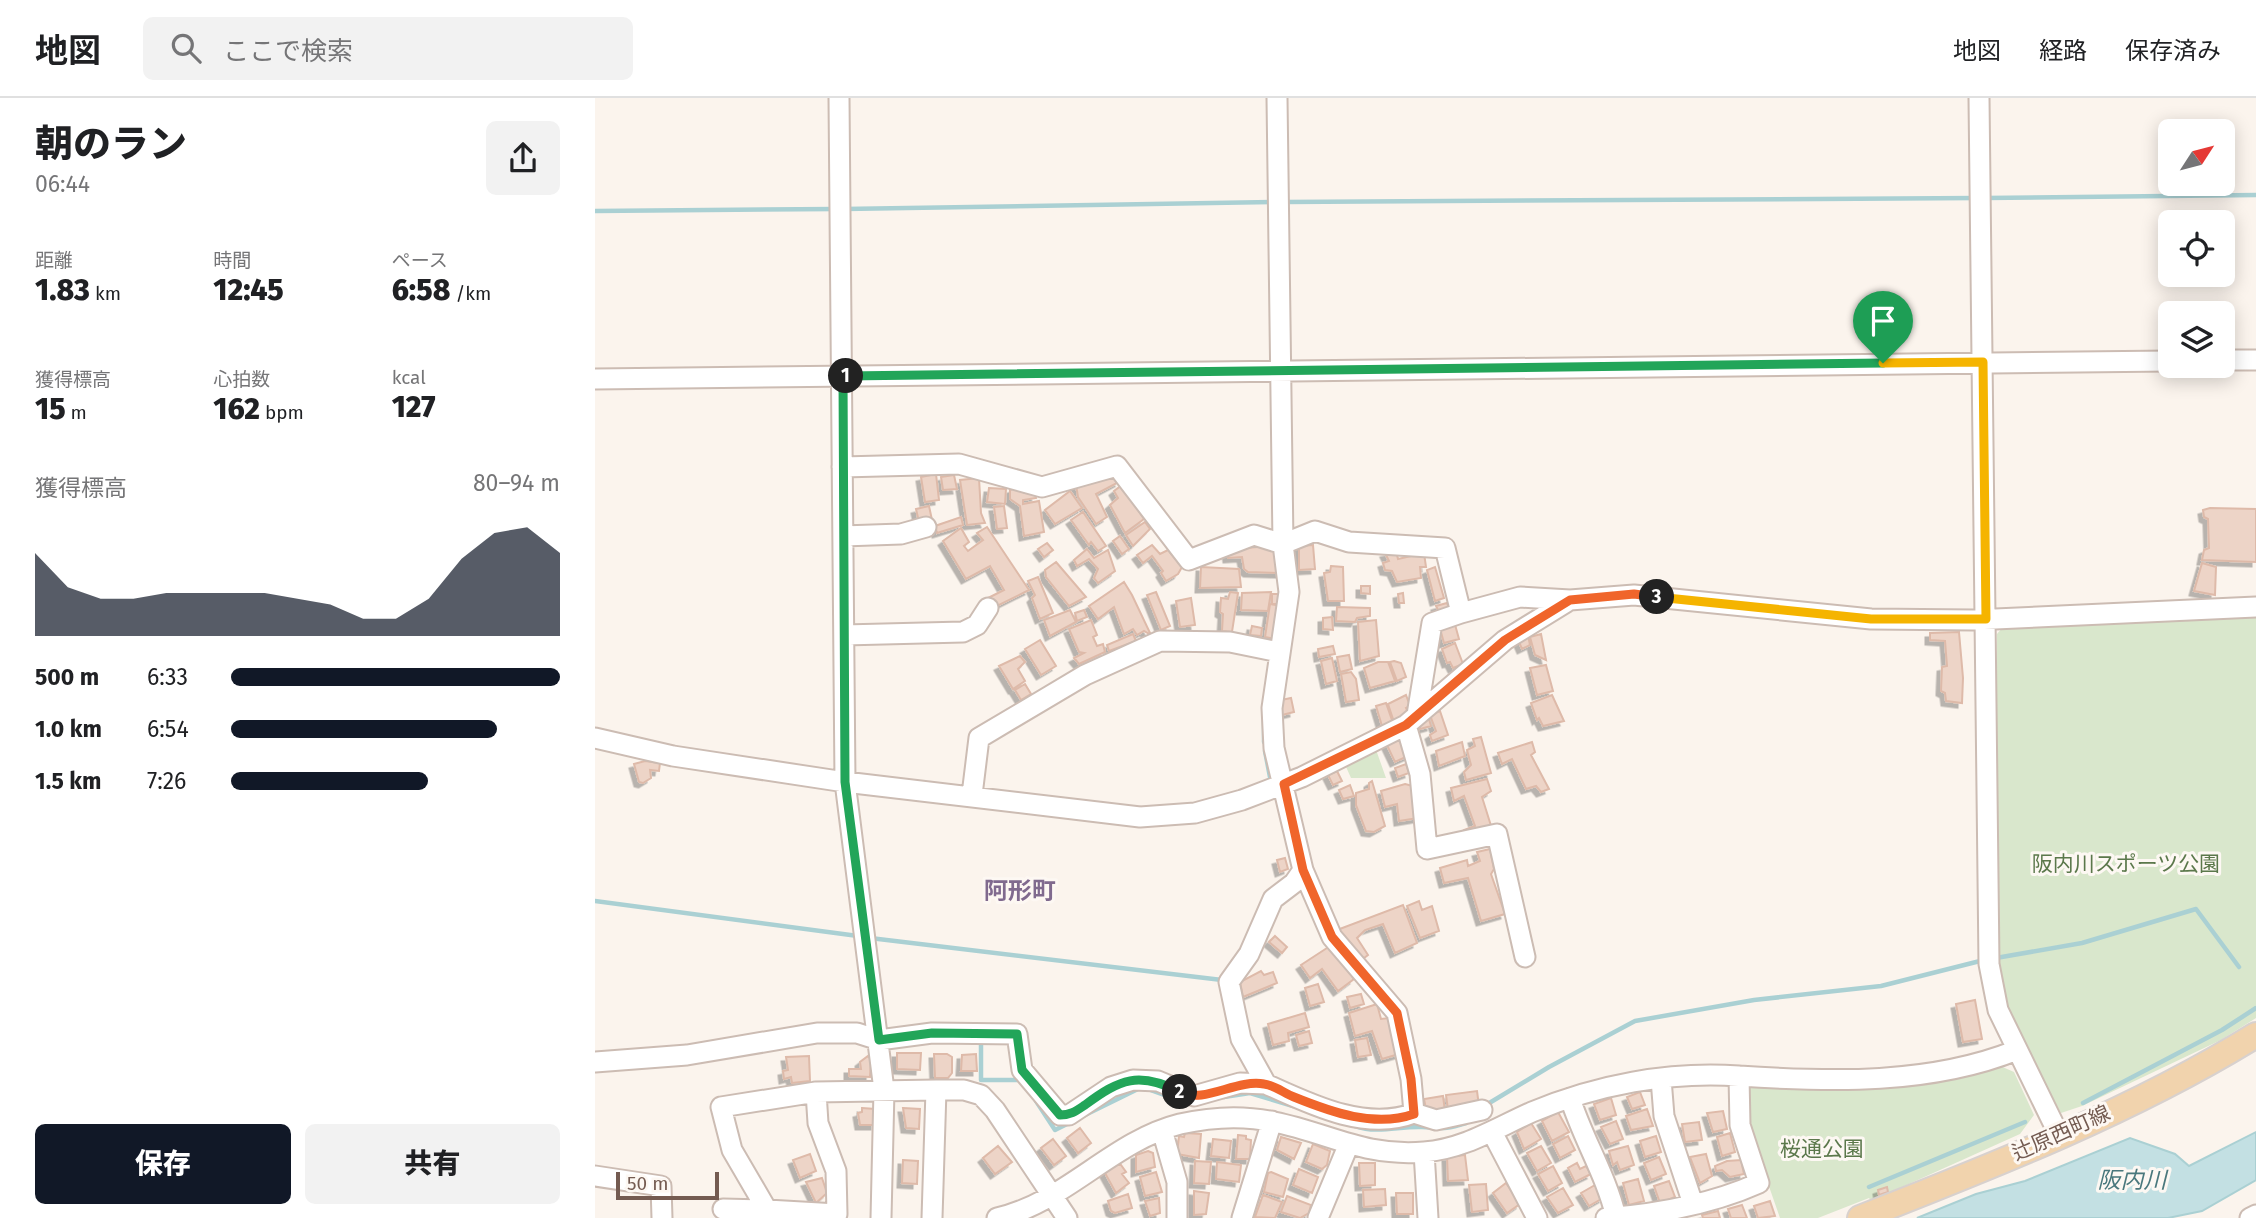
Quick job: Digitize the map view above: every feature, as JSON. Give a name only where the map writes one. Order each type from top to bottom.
[{"type":"main road","name":"辻原西町線","points":[[1860,1218],[2059,1135],[2186,1076],[2256,1035]]},
{"type":"street","points":[[839,98],[845,782],[884,1090],[881,1218]]},
{"type":"street","points":[[1277,98],[1283,544],[1289,592],[1272,708],[1274,748],[1303,870],[1332,937],[1397,1013],[1411,1079],[1414,1114]]},
{"type":"street","points":[[1979,98],[1989,958],[1998,1010],[2059,1135]]},
{"type":"street","points":[[2235,360],[2256,360]]},
{"type":"street","points":[[595,379],[2158,361]]},
{"type":"street","points":[[842,467],[959,464],[1042,487],[1117,466],[1189,560],[1254,534],[1283,544],[1315,531],[1349,542],[1445,548],[1461,613]]},
{"type":"street","points":[[843,536],[901,534],[926,527]]},
{"type":"street","points":[[1525,957],[1497,834],[1427,849],[1420,774],[1411,720],[1432,623],[1520,597],[1570,600],[1634,594],[1871,619],[1986,619],[2256,607]]},
{"type":"street","points":[[595,738],[673,756],[845,782],[1140,817],[1195,813],[1284,784],[1411,720],[1505,640],[1570,600]]},
{"type":"street","points":[[844,635],[963,632],[977,625],[988,608]]},
{"type":"street","points":[[972,795],[979,738],[1084,675],[1160,641],[1230,642],[1279,652]]},
{"type":"street","points":[[1254,1083],[1229,982],[1249,954],[1273,899],[1294,883],[1303,870]]},
{"type":"street","points":[[595,1062],[687,1055],[817,1033],[857,1033],[879,1040],[932,1033],[1017,1034],[1022,1070],[1060,1115],[1069,1115],[1111,1087],[1133,1080],[1157,1081],[1194,1096],[1254,1083],[1314,1105],[1366,1119],[1394,1120],[1414,1114],[1436,1120],[1482,1110]]},
{"type":"street","points":[[997,1218],[1037,1204],[1126,1146],[1162,1130],[1229,1117],[1272,1121],[1348,1146],[1378,1151],[1424,1152],[1459,1145],[1590,1091],[1661,1079],[1739,1076],[1851,1079],[1911,1076],[1955,1069],[2017,1050]]},
{"type":"street","points":[[1606,1218],[1633,1218],[1693,1204],[1759,1183],[1740,1125],[1739,1076]]},
{"type":"street","points":[[1661,1079],[1664,1116],[1693,1204]]},
{"type":"street","points":[[932,1218],[936,1090]]},
{"type":"street","points":[[767,1210],[732,1150],[721,1107],[816,1092],[964,1090],[981,1096],[995,1110],[1067,1218]]},
{"type":"street","points":[[723,1209],[837,1214],[836,1171],[818,1123],[816,1092]]},
{"type":"street","points":[[1570,1098],[1581,1131],[1609,1185],[1616,1217]]},
{"type":"street","points":[[1242,1218],[1272,1121]]},
{"type":"street","points":[[1162,1130],[1177,1182],[1177,1218]]},
{"type":"street","points":[[1492,1132],[1537,1218]]},
{"type":"street","points":[[1318,1218],[1348,1146]]},
{"type":"street","points":[[1424,1152],[1428,1218]]},
{"type":"street","points":[[595,1176],[660,1186],[662,1218]]},
{"type":"street","points":[[2250,1218],[2256,1215]]},
{"type":"green space","name":"阪内川スポーツ公園","points":[[2256,615],[2256,1018],[2221,1040],[2082,1106],[2061,1113],[2007,1010],[1996,949],[1997,634],[2003,627]]},
{"type":"green space","points":[[1374,744],[1386,778],[1351,778],[1343,760]]},
{"type":"green space","name":"桜通公園","points":[[1998,1065],[2014,1072],[2034,1115],[2020,1134],[1871,1201],[1869,1198],[1818,1218],[1780,1218],[1749,1129],[1744,1092],[1751,1085]]},
{"type":"water","name":"阪内川","points":[[2256,1132],[2256,1180],[2202,1211],[2168,1218],[1917,1218],[1976,1194],[2025,1181],[2130,1138],[2175,1154],[2189,1166]]},
{"type":"building","points":[[1113,473],[1119,482],[1096,494],[1107,517],[1096,524],[1078,497],[1076,485]]},
{"type":"building","points":[[936,474],[939,500],[925,502],[921,477]]},
{"type":"building","points":[[954,475],[957,489],[943,490],[941,477]]},
{"type":"building","points":[[979,478],[981,513],[985,523],[967,525],[960,480]]},
{"type":"building","points":[[1122,485],[1144,519],[1125,533],[1110,505],[1118,498],[1114,491]]},
{"type":"building","points":[[989,488],[1006,489],[1005,504],[987,502]]},
{"type":"building","points":[[1015,488],[1025,493],[1035,493],[1036,498],[1023,500],[1023,504],[1039,501],[1044,532],[1024,536],[1020,506],[1010,499],[1010,490]]},
{"type":"building","points":[[1070,491],[1082,508],[1055,524],[1045,510]]},
{"type":"building","points":[[929,506],[932,520],[919,522],[916,509]]},
{"type":"building","points":[[1004,506],[1007,528],[997,529],[994,507]]},
{"type":"building","points":[[2256,509],[2256,562],[2202,560],[2204,550],[2209,548],[2208,519],[2204,517],[2203,510]]},
{"type":"building","points":[[1083,512],[1106,546],[1098,551],[1091,542],[1089,545],[1071,520]]},
{"type":"building","points":[[961,517],[963,525],[937,533],[935,526]]},
{"type":"building","points":[[1145,522],[1150,529],[1133,546],[1126,535]]},
{"type":"building","points":[[987,527],[1029,590],[993,608],[988,598],[1004,590],[990,566],[966,579],[943,541],[961,528],[969,542],[964,546],[968,551],[983,540],[977,533]]},
{"type":"building","points":[[1120,536],[1129,549],[1122,554],[1113,541]]},
{"type":"building","points":[[1047,543],[1053,550],[1044,557],[1038,549]]},
{"type":"building","points":[[1152,545],[1160,554],[1168,550],[1182,567],[1178,574],[1166,581],[1161,573],[1163,571],[1152,556],[1143,563],[1137,555]]},
{"type":"building","points":[[1313,545],[1315,569],[1299,570],[1299,546]]},
{"type":"building","points":[[1270,546],[1277,550],[1280,573],[1248,572],[1244,569],[1242,557],[1228,558],[1227,551],[1233,549]]},
{"type":"building","points":[[1087,549],[1094,558],[1108,550],[1115,571],[1098,583],[1094,578],[1098,569],[1089,559],[1077,566],[1074,560]]},
{"type":"building","points":[[1396,551],[1398,559],[1424,553],[1426,567],[1420,567],[1421,578],[1397,582],[1392,571],[1385,570],[1383,563],[1389,561],[1385,553]]},
{"type":"building","points":[[1056,562],[1086,597],[1069,606],[1046,577],[1045,570]]},
{"type":"building","points":[[2202,563],[2216,567],[2215,595],[2194,591]]},
{"type":"building","points":[[1331,566],[1343,567],[1344,601],[1328,601],[1324,573],[1330,572]]},
{"type":"building","points":[[1201,567],[1239,569],[1241,587],[1200,588]]},
{"type":"building","points":[[1435,567],[1444,598],[1435,601],[1427,570]]},
{"type":"building","points":[[1038,577],[1053,613],[1040,619],[1032,598],[1035,595],[1028,581]]},
{"type":"building","points":[[1124,582],[1151,635],[1144,631],[1137,635],[1133,629],[1124,634],[1114,607],[1098,619],[1089,606]]},
{"type":"building","points":[[1361,586],[1370,586],[1370,594],[1361,593]]},
{"type":"building","points":[[1156,592],[1170,626],[1161,630],[1147,595]]},
{"type":"building","points":[[1230,592],[1238,593],[1232,632],[1222,631],[1223,614],[1220,612],[1221,598],[1228,599]]},
{"type":"building","points":[[1271,592],[1268,611],[1241,610],[1242,593]]},
{"type":"building","points":[[1403,593],[1404,603],[1399,603],[1398,594]]},
{"type":"building","points":[[1272,594],[1281,594],[1281,604],[1272,604]]},
{"type":"building","points":[[1191,598],[1195,625],[1180,627],[1176,601]]},
{"type":"building","points":[[1447,603],[1449,609],[1439,612],[1436,606]]},
{"type":"building","points":[[1270,604],[1281,606],[1275,639],[1265,637]]},
{"type":"building","points":[[1337,607],[1370,608],[1370,616],[1357,618],[1355,622],[1336,621]]},
{"type":"building","points":[[1070,610],[1076,622],[1050,636],[1044,620]]},
{"type":"building","points":[[1084,610],[1087,617],[1077,621],[1075,613]]},
{"type":"building","points":[[1332,617],[1333,630],[1323,629],[1323,618]]},
{"type":"building","points":[[1091,620],[1097,635],[1093,637],[1097,646],[1103,644],[1105,652],[1079,664],[1074,658],[1084,653],[1079,652],[1069,629]]},
{"type":"building","points":[[1376,620],[1379,656],[1360,661],[1358,622]]},
{"type":"building","points":[[1454,621],[1459,639],[1444,643],[1439,625]]},
{"type":"building","points":[[1252,626],[1262,628],[1261,636],[1250,635]]},
{"type":"building","points":[[1959,632],[1962,703],[1946,701],[1945,693],[1941,691],[1942,667],[1947,666],[1945,641],[1930,640],[1930,633]]},
{"type":"building","points":[[1133,634],[1136,641],[1109,651],[1107,645]]},
{"type":"building","points":[[1541,634],[1546,660],[1535,655],[1530,637]]},
{"type":"building","points":[[1528,635],[1530,645],[1522,649],[1519,642]]},
{"type":"building","points":[[1040,640],[1056,666],[1041,675],[1025,649]]},
{"type":"building","points":[[1455,643],[1463,664],[1453,668],[1450,662],[1447,663],[1442,649]]},
{"type":"building","points":[[1333,646],[1335,654],[1319,657],[1318,649]]},
{"type":"building","points":[[1349,655],[1352,669],[1340,672],[1337,657]]},
{"type":"building","points":[[1020,656],[1025,662],[1018,669],[1025,681],[1013,689],[999,666]]},
{"type":"building","points":[[1332,658],[1337,681],[1326,684],[1321,661]]},
{"type":"building","points":[[1378,662],[1388,662],[1395,681],[1370,688],[1364,668]]},
{"type":"building","points":[[1390,662],[1401,663],[1406,677],[1397,681]]},
{"type":"building","points":[[1546,665],[1553,691],[1537,695],[1530,668]]},
{"type":"building","points":[[1351,672],[1356,679],[1359,700],[1346,702],[1341,674]]},
{"type":"building","points":[[1025,684],[1031,694],[1021,700],[1015,690]]},
{"type":"building","points":[[1406,695],[1410,706],[1406,708],[1408,712],[1394,722],[1388,704]]},
{"type":"building","points":[[1552,695],[1564,721],[1543,726],[1539,718],[1537,720],[1531,703]]},
{"type":"building","points":[[1291,698],[1294,712],[1282,715],[1281,700]]},
{"type":"building","points":[[1386,703],[1393,723],[1382,726],[1376,706]]},
{"type":"building","points":[[1440,711],[1448,735],[1432,741],[1430,735],[1436,731],[1430,715]]},
{"type":"building","points":[[1428,716],[1431,726],[1420,729],[1419,723]]},
{"type":"building","points":[[1402,736],[1410,755],[1395,762],[1386,743]]},
{"type":"building","points":[[1481,737],[1491,773],[1466,780],[1464,772],[1471,765],[1467,750],[1475,746],[1473,739]]},
{"type":"building","points":[[1462,742],[1465,756],[1439,766],[1436,751]]},
{"type":"building","points":[[1532,742],[1535,752],[1531,755],[1549,789],[1541,792],[1536,786],[1526,789],[1512,759],[1502,764],[1498,753]]},
{"type":"building","points":[[645,761],[660,763],[659,771],[650,770],[651,778],[643,783],[639,782],[634,764]]},
{"type":"building","points":[[1406,764],[1409,773],[1398,777],[1395,768]]},
{"type":"building","points":[[1337,771],[1342,781],[1333,785],[1328,775]]},
{"type":"building","points":[[1487,779],[1491,791],[1482,797],[1492,829],[1466,834],[1464,830],[1475,826],[1464,796],[1454,801],[1451,788]]},
{"type":"building","points":[[1372,781],[1385,826],[1374,832],[1366,831],[1356,805],[1356,793],[1369,789],[1369,783]]},
{"type":"building","points":[[1405,784],[1413,786],[1418,818],[1399,821],[1397,804],[1385,807],[1381,791]]},
{"type":"building","points":[[1350,785],[1354,796],[1343,799],[1339,790]]},
{"type":"building","points":[[1490,849],[1494,869],[1491,874],[1505,914],[1481,921],[1468,878],[1444,883],[1440,868],[1467,860],[1468,866],[1480,861],[1477,852]]},
{"type":"building","points":[[1285,858],[1288,869],[1280,872],[1277,860]]},
{"type":"building","points":[[1419,901],[1422,910],[1432,906],[1439,931],[1420,938],[1407,906]]},
{"type":"building","points":[[1403,905],[1417,943],[1395,953],[1383,924],[1365,930],[1357,938],[1368,955],[1360,961],[1337,930]]},
{"type":"building","points":[[1275,936],[1287,947],[1282,953],[1269,942]]},
{"type":"building","points":[[1330,946],[1354,979],[1338,991],[1322,969],[1310,978],[1301,965]]},
{"type":"building","points":[[1261,971],[1264,975],[1273,972],[1277,983],[1243,997],[1240,982]]},
{"type":"building","points":[[1318,984],[1324,1002],[1310,1006],[1305,988]]},
{"type":"building","points":[[1361,994],[1364,1004],[1350,1008],[1347,997]]},
{"type":"building","points":[[1975,1000],[1982,1039],[1963,1042],[1956,1004]]},
{"type":"building","points":[[1377,1004],[1381,1019],[1389,1018],[1399,1054],[1382,1059],[1372,1031],[1355,1036],[1349,1013]]},
{"type":"building","points":[[1305,1013],[1309,1027],[1288,1033],[1289,1041],[1273,1045],[1268,1024]]},
{"type":"building","points":[[1309,1031],[1312,1043],[1299,1046],[1296,1035]]},
{"type":"building","points":[[1367,1038],[1371,1055],[1358,1057],[1355,1040]]},
{"type":"building","points":[[897,1053],[921,1053],[920,1070],[897,1069]]},
{"type":"building","points":[[934,1054],[947,1054],[952,1057],[952,1073],[948,1078],[935,1078]]},
{"type":"building","points":[[976,1054],[977,1071],[961,1071],[962,1055]]},
{"type":"building","points":[[809,1056],[810,1081],[792,1083],[791,1077],[784,1079],[783,1071],[788,1070],[786,1057]]},
{"type":"building","points":[[868,1056],[871,1060],[870,1077],[849,1076],[849,1069],[861,1069],[860,1062]]},
{"type":"building","points":[[1477,1091],[1479,1106],[1448,1110],[1446,1095]]},
{"type":"building","points":[[1640,1092],[1645,1105],[1632,1109],[1627,1097]]},
{"type":"building","points":[[1443,1096],[1445,1111],[1434,1113],[1431,1108],[1426,1109],[1424,1099]]},
{"type":"building","points":[[1611,1098],[1616,1115],[1600,1120],[1594,1104]]},
{"type":"building","points":[[862,1108],[875,1109],[875,1125],[860,1125],[858,1113],[862,1112]]},
{"type":"building","points":[[903,1108],[920,1109],[919,1129],[906,1128]]},
{"type":"building","points":[[1647,1109],[1653,1126],[1631,1130],[1626,1116]]},
{"type":"building","points":[[1723,1111],[1727,1129],[1713,1132],[1707,1113]]},
{"type":"building","points":[[1558,1112],[1569,1132],[1552,1141],[1542,1121]]},
{"type":"building","points":[[1616,1121],[1623,1139],[1610,1144],[1601,1127]]},
{"type":"building","points":[[1699,1122],[1702,1140],[1685,1142],[1682,1124]]},
{"type":"building","points":[[1531,1123],[1541,1139],[1524,1149],[1517,1132]]},
{"type":"building","points":[[1080,1128],[1091,1143],[1078,1153],[1067,1138]]},
{"type":"building","points":[[1185,1133],[1201,1134],[1199,1158],[1177,1154],[1179,1136],[1184,1137]]},
{"type":"building","points":[[1730,1133],[1735,1152],[1722,1156],[1717,1137]]},
{"type":"building","points":[[1238,1135],[1251,1140],[1250,1159],[1236,1159]]},
{"type":"building","points":[[1568,1136],[1575,1150],[1560,1158],[1553,1144]]},
{"type":"building","points":[[1656,1136],[1661,1152],[1645,1157],[1640,1141]]},
{"type":"building","points":[[1281,1137],[1301,1143],[1294,1159],[1277,1150]]},
{"type":"building","points":[[1053,1139],[1066,1156],[1054,1165],[1041,1148]]},
{"type":"building","points":[[1213,1139],[1231,1141],[1229,1158],[1211,1156]]},
{"type":"building","points":[[1313,1144],[1330,1151],[1327,1165],[1322,1169],[1306,1162]]},
{"type":"building","points":[[998,1146],[1012,1162],[995,1174],[983,1158]]},
{"type":"building","points":[[1541,1146],[1551,1163],[1537,1171],[1527,1153]]},
{"type":"building","points":[[1628,1146],[1634,1165],[1620,1170],[1617,1162],[1613,1165],[1609,1151]]},
{"type":"building","points":[[1148,1151],[1153,1153],[1155,1167],[1136,1172],[1136,1155]]},
{"type":"building","points":[[810,1154],[816,1171],[800,1178],[793,1160]]},
{"type":"building","points":[[1706,1154],[1712,1176],[1700,1183],[1690,1157]]},
{"type":"building","points":[[1465,1155],[1468,1180],[1448,1181],[1447,1157]]},
{"type":"building","points":[[1659,1157],[1666,1174],[1651,1180],[1644,1163]]},
{"type":"building","points":[[903,1160],[918,1161],[917,1184],[902,1183]]},
{"type":"building","points":[[1741,1160],[1744,1174],[1730,1177],[1722,1170],[1716,1171],[1715,1166],[1727,1161]]},
{"type":"building","points":[[1195,1161],[1211,1162],[1209,1184],[1194,1183]]},
{"type":"building","points":[[1217,1162],[1241,1165],[1239,1182],[1216,1179]]},
{"type":"building","points":[[1359,1163],[1375,1163],[1375,1185],[1360,1186]]},
{"type":"building","points":[[1577,1163],[1580,1169],[1586,1166],[1591,1174],[1575,1182],[1568,1168]]},
{"type":"building","points":[[1115,1165],[1121,1165],[1126,1172],[1122,1174],[1129,1183],[1116,1193],[1105,1173]]},
{"type":"building","points":[[1553,1166],[1562,1183],[1548,1191],[1538,1174]]},
{"type":"building","points":[[1299,1169],[1318,1177],[1312,1193],[1293,1185]]},
{"type":"building","points":[[1156,1172],[1162,1192],[1145,1196],[1140,1177]]},
{"type":"building","points":[[1268,1173],[1288,1179],[1283,1197],[1264,1192]]},
{"type":"building","points":[[822,1178],[827,1193],[816,1203],[806,1182]]},
{"type":"building","points":[[1638,1179],[1644,1201],[1629,1205],[1623,1183]]},
{"type":"building","points":[[1669,1181],[1675,1197],[1660,1203],[1654,1186]]},
{"type":"building","points":[[1506,1183],[1520,1204],[1507,1213],[1493,1193]]},
{"type":"building","points":[[1486,1184],[1488,1210],[1472,1212],[1469,1185]]},
{"type":"building","points":[[1595,1185],[1603,1198],[1589,1206],[1581,1193]]},
{"type":"building","points":[[1887,1187],[1888,1192],[1879,1195],[1878,1190]]},
{"type":"building","points":[[1563,1188],[1573,1205],[1558,1213],[1547,1197]]},
{"type":"building","points":[[1385,1189],[1386,1205],[1364,1207],[1363,1190]]},
{"type":"building","points":[[1194,1191],[1209,1193],[1206,1214],[1194,1215]]},
{"type":"building","points":[[1396,1193],[1413,1193],[1413,1214],[1397,1214]]},
{"type":"building","points":[[1128,1194],[1132,1208],[1115,1213],[1111,1211],[1108,1201]]},
{"type":"building","points":[[1263,1195],[1282,1202],[1275,1218],[1255,1217]]},
{"type":"building","points":[[1287,1196],[1311,1205],[1309,1213],[1300,1218],[1281,1212]]},
{"type":"building","points":[[1159,1198],[1160,1213],[1150,1216],[1145,1201]]},
{"type":"building","points":[[1770,1201],[1775,1216],[1758,1218],[1754,1206]]},
{"type":"building","points":[[1742,1205],[1747,1218],[1731,1218],[1728,1209]]},
{"type":"building","points":[[1718,1211],[1720,1218],[1703,1218],[1702,1215]]},
{"type":"waterway","points":[[1985,198],[2256,195]]},
{"type":"waterway","points":[[1285,202],[1977,198]]},
{"type":"waterway","points":[[844,209],[1273,202]]},
{"type":"waterway","points":[[595,211],[836,209]]},
{"type":"waterway","points":[[1264,706],[1264,742]]},
{"type":"waterway","points":[[1265,751],[1270,777]]},
{"type":"waterway","points":[[595,901],[858,936]]},
{"type":"waterway","points":[[1996,958],[2082,943],[2196,909],[2239,967]]},
{"type":"waterway","points":[[870,938],[1222,980]]},
{"type":"waterway","points":[[1486,1105],[1549,1067],[1635,1021],[1754,1000],[1881,986],[1984,960]]},
{"type":"waterway","points":[[2083,1103],[2222,1030],[2256,1008]]},
{"type":"waterway","points":[[981,1039],[981,1080],[1021,1080]]},
{"type":"waterway","points":[[1083,1116],[1142,1087],[1178,1100]]},
{"type":"waterway","points":[[1224,1097],[1250,1093],[1293,1106]]},
{"type":"waterway","points":[[1036,1101],[1055,1130],[1069,1123]]},
{"type":"waterway","points":[[1869,1187],[2025,1122]]},
{"type":"waterway","points":[[1355,1126],[1372,1129],[1444,1128],[1466,1123]]},
{"type":"district","name":"阿形町","points":[[1020,891]]},
{"type":"route","points":[[1983,362],[1986,619],[1871,619],[1634,594],[1570,600],[1505,640],[1406,725],[1284,784],[1303,870],[1332,937],[1397,1013],[1411,1079],[1414,1114],[1378,1121],[1314,1105],[1266,1084],[1240,1083],[1194,1096],[1146,1079],[1122,1082],[1069,1115],[1060,1115],[1022,1070],[1017,1034],[932,1033],[879,1040],[845,782],[843,376],[1883,363],[1983,362]]}]
